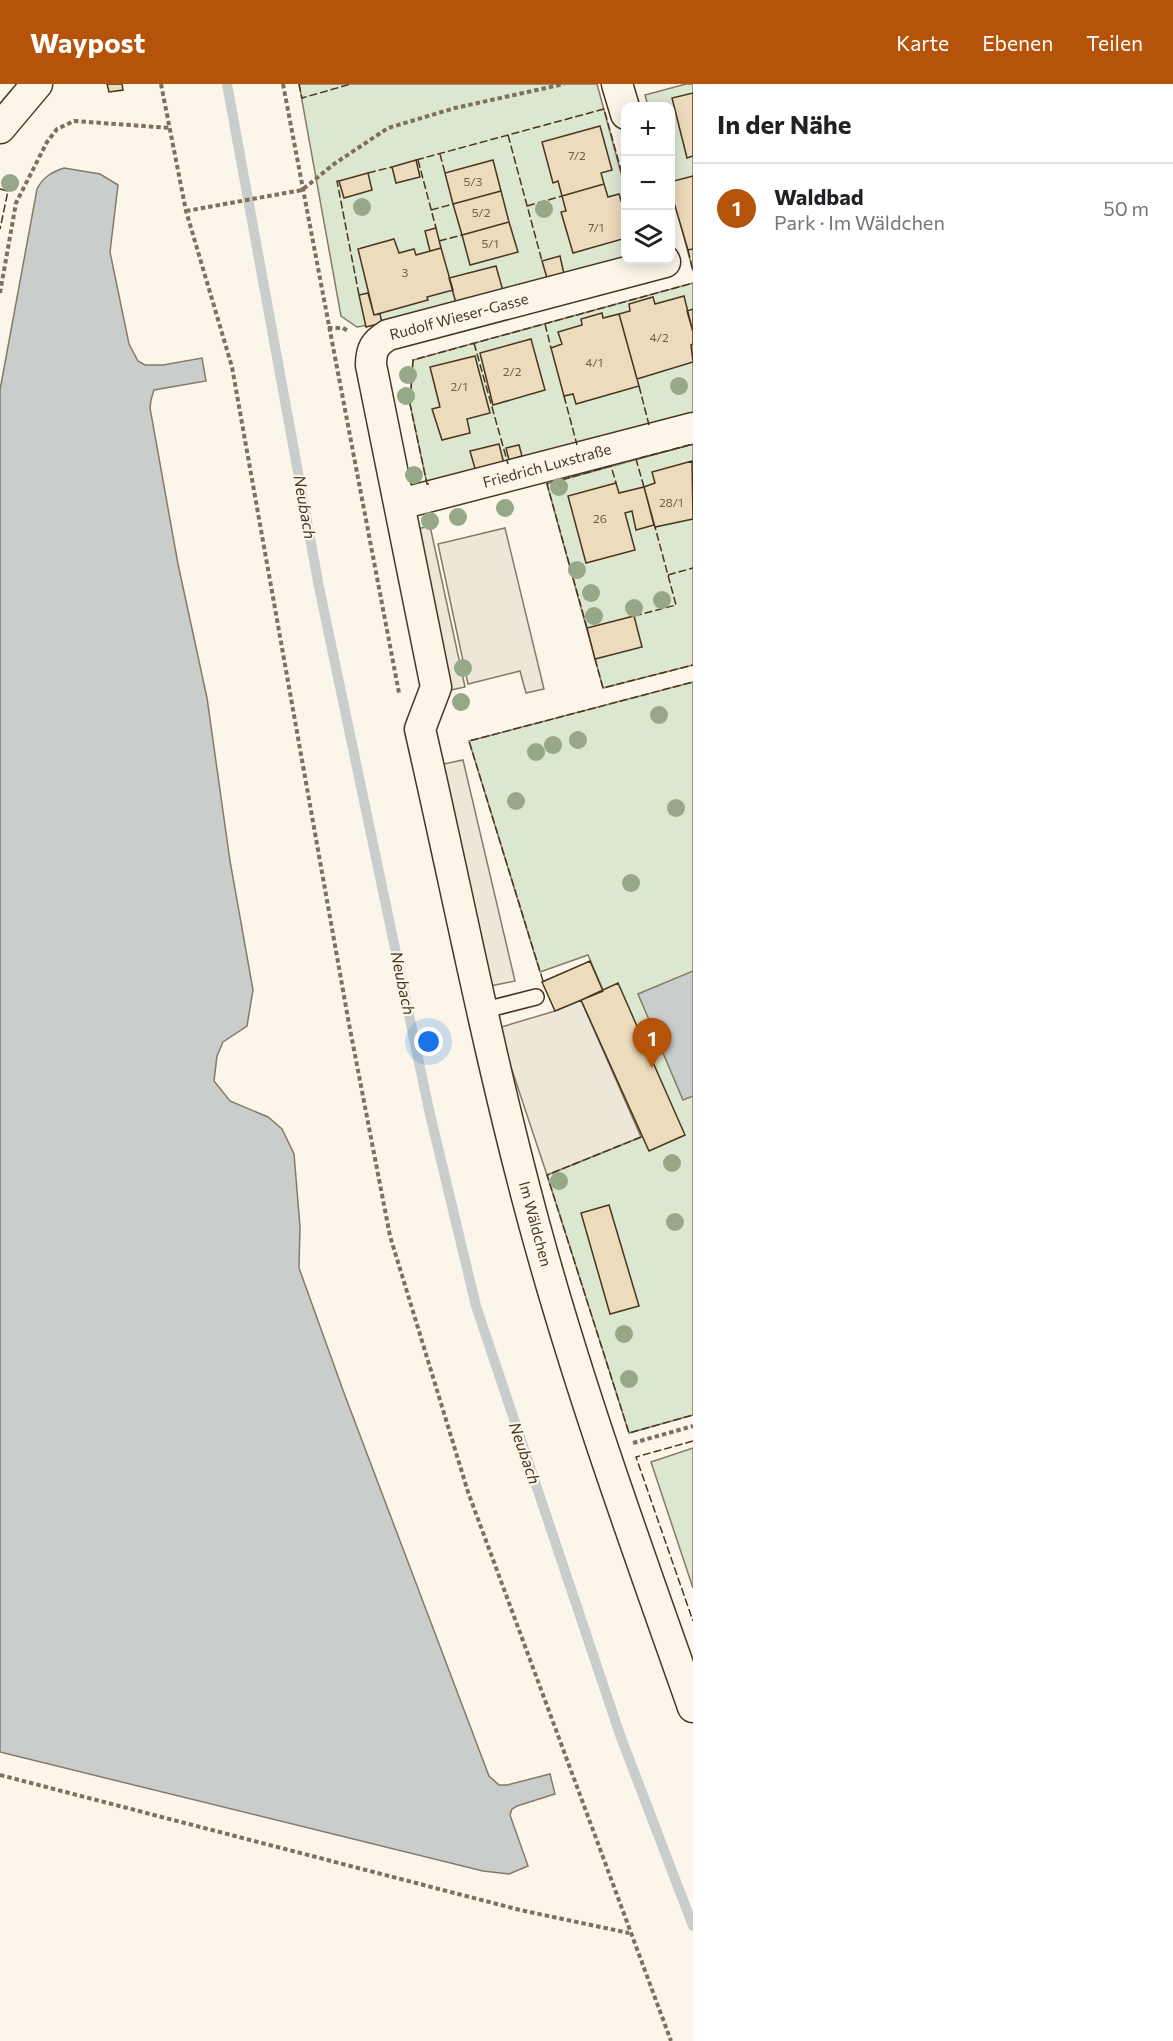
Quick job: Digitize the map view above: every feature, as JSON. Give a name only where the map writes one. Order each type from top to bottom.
[{"type":"street","points":[[0,128],[37,84]]},
{"type":"street","points":[[617,84],[622,102]]},
{"type":"street","name":"Rudolf Wieser-Gasse","points":[[400,504],[371,365],[372,349],[378,341],[388,335],[657,264]]},
{"type":"street","name":"Friedrich Luxstraße","points":[[400,504],[693,428]]},
{"type":"street","name":"Im Wäldchen","points":[[400,504],[436,687],[420,729],[481,1011],[535,1227],[603,1451],[693,1707]]},
{"type":"lane","points":[[481,1011],[536,997]]},
{"type":"path","points":[[161,84],[186,211],[232,367],[349,1024],[390,1236],[468,1492],[671,2041]]},
{"type":"path","points":[[186,211],[302,190],[333,164],[388,128],[455,108],[564,84]]},
{"type":"path","points":[[0,293],[16,203],[47,142],[57,129],[74,121],[171,128]]},
{"type":"path","points":[[603,1451],[693,1426]]},
{"type":"path","points":[[0,1775],[520,1910],[630,1933]]},
{"type":"green space","points":[[299,84],[597,84],[621,173],[621,259],[382,323],[357,327],[341,316]]},
{"type":"green space","points":[[693,84],[693,271],[675,204],[675,102],[647,102],[645,95]]},
{"type":"green space","points":[[693,283],[693,413],[427,484],[410,404],[413,360]]},
{"type":"green space","points":[[693,444],[693,665],[603,688],[547,484]]},
{"type":"green space","points":[[693,682],[693,1415],[629,1433],[547,1175],[641,1137],[581,1000],[603,990],[588,955],[540,972],[469,741]]},
{"type":"green space","points":[[693,1448],[693,1588],[651,1462]]},
{"type":"shaded area","points":[[64,168],[100,174],[118,185],[110,252],[129,344],[138,361],[145,365],[163,365],[202,358],[206,381],[154,390],[150,408],[178,564],[207,698],[230,861],[253,990],[247,1026],[223,1042],[217,1056],[214,1081],[230,1101],[268,1117],[282,1129],[294,1154],[300,1227],[299,1268],[489,1776],[499,1785],[507,1785],[550,1774],[555,1794],[512,1809],[510,1815],[528,1866],[509,1874],[483,1871],[0,1752],[0,390],[37,189],[48,176]]},
{"type":"shaded area","points":[[430,526],[465,687],[451,690],[417,529]]},
{"type":"shaded area","points":[[505,528],[544,689],[526,693],[520,671],[468,684],[438,544]]},
{"type":"shaded area","points":[[463,760],[515,981],[490,986],[439,765]]},
{"type":"shaded area","points":[[693,971],[693,1096],[683,1100],[638,994]]},
{"type":"shaded area","points":[[581,1000],[641,1137],[547,1175],[498,1028],[555,1011]]},
{"type":"building","points":[[107,84],[122,84],[123,90],[109,92]]},
{"type":"building","points":[[693,93],[693,156],[687,158],[675,102],[672,98]]},
{"type":"building","points":[[600,126],[612,170],[601,173],[604,184],[562,196],[558,181],[553,183],[542,142]]},
{"type":"building","points":[[416,160],[420,177],[396,183],[392,167]]},
{"type":"building","points":[[493,160],[501,191],[453,204],[445,173]]},
{"type":"building","points":[[368,173],[372,190],[344,198],[339,181]]},
{"type":"building","points":[[693,176],[693,249],[688,250],[675,206],[675,181]]},
{"type":"building","points":[[604,184],[608,197],[619,194],[621,239],[573,253],[561,212],[566,211],[562,196]]},
{"type":"building","points":[[501,191],[509,222],[462,235],[453,204]]},
{"type":"building","points":[[509,222],[518,252],[470,265],[462,235]]},
{"type":"building","points":[[436,228],[441,248],[430,251],[425,231]]},
{"type":"building","points":[[394,239],[399,253],[414,249],[416,255],[441,248],[453,290],[427,297],[428,300],[374,315],[358,249]]},
{"type":"building","points":[[560,256],[564,274],[547,278],[542,261]]},
{"type":"building","points":[[496,266],[503,291],[456,303],[449,278]]},
{"type":"building","points":[[368,293],[374,315],[380,314],[382,323],[366,327],[359,295]]},
{"type":"building","points":[[684,296],[693,332],[693,344],[691,345],[693,362],[637,379],[619,314],[630,311],[629,304],[653,297],[655,304]]},
{"type":"building","points":[[693,309],[693,332],[687,311]]},
{"type":"building","points":[[602,313],[603,318],[619,314],[639,386],[576,404],[573,394],[564,396],[551,348],[562,344],[558,332],[582,325],[581,319]]},
{"type":"building","points":[[531,339],[545,390],[493,405],[480,353]]},
{"type":"building","points":[[475,356],[490,413],[467,419],[470,433],[442,440],[432,409],[440,407],[430,367]]},
{"type":"building","points":[[499,444],[504,464],[476,472],[470,451]]},
{"type":"building","points":[[519,445],[522,456],[509,460],[506,448]]},
{"type":"building","points":[[692,461],[693,519],[655,527],[644,487],[655,483],[652,472]]},
{"type":"building","points":[[616,483],[619,493],[644,487],[654,525],[636,530],[632,511],[625,513],[635,550],[586,563],[568,496]]},
{"type":"building","points":[[634,616],[642,647],[595,659],[587,628]]},
{"type":"building","points":[[590,961],[603,991],[555,1011],[542,982]]},
{"type":"building","points":[[618,983],[685,1135],[649,1151],[581,1000]]},
{"type":"building","points":[[609,1205],[639,1306],[610,1314],[581,1213]]},
{"type":"waterway","name":"Neubach","points":[[227,84],[319,587],[429,1110],[476,1306],[620,1735],[693,1926]]},
{"type":"fence","points":[[299,84],[302,98],[351,84]]},
{"type":"fence","points":[[416,160],[604,109],[621,170]]},
{"type":"fence","points":[[508,135],[542,261]]},
{"type":"fence","points":[[440,154],[445,173]]},
{"type":"fence","points":[[418,160],[436,228]]},
{"type":"fence","points":[[368,173],[392,167]]},
{"type":"fence","points":[[339,181],[337,181],[359,295]]},
{"type":"fence","points":[[0,189],[8,191],[0,229]]},
{"type":"fence","points":[[527,206],[562,196]]},
{"type":"fence","points":[[431,210],[453,204]]},
{"type":"fence","points":[[439,241],[462,235]]},
{"type":"fence","points":[[688,250],[693,271]]},
{"type":"fence","points":[[429,484],[427,484],[410,404],[413,360],[693,283]]},
{"type":"fence","points":[[545,324],[551,348]]},
{"type":"fence","points":[[474,343],[508,464]]},
{"type":"fence","points":[[639,386],[649,425]]},
{"type":"fence","points":[[564,396],[577,445]]},
{"type":"fence","points":[[644,487],[636,459],[693,444]]},
{"type":"fence","points":[[587,628],[547,484],[611,466],[616,483]]},
{"type":"fence","points":[[634,616],[676,605],[655,527]]},
{"type":"fence","points":[[668,575],[693,568]]},
{"type":"fence","points":[[595,659],[603,688],[693,665]]},
{"type":"fence","points":[[543,981],[469,741],[693,682]]},
{"type":"fence","points":[[641,1137],[547,1175],[629,1433],[693,1415]]},
{"type":"fence","points":[[693,1441],[636,1457],[693,1621]]},
{"type":"place","name":"Waldbad","points":[[652,1068]]}]
